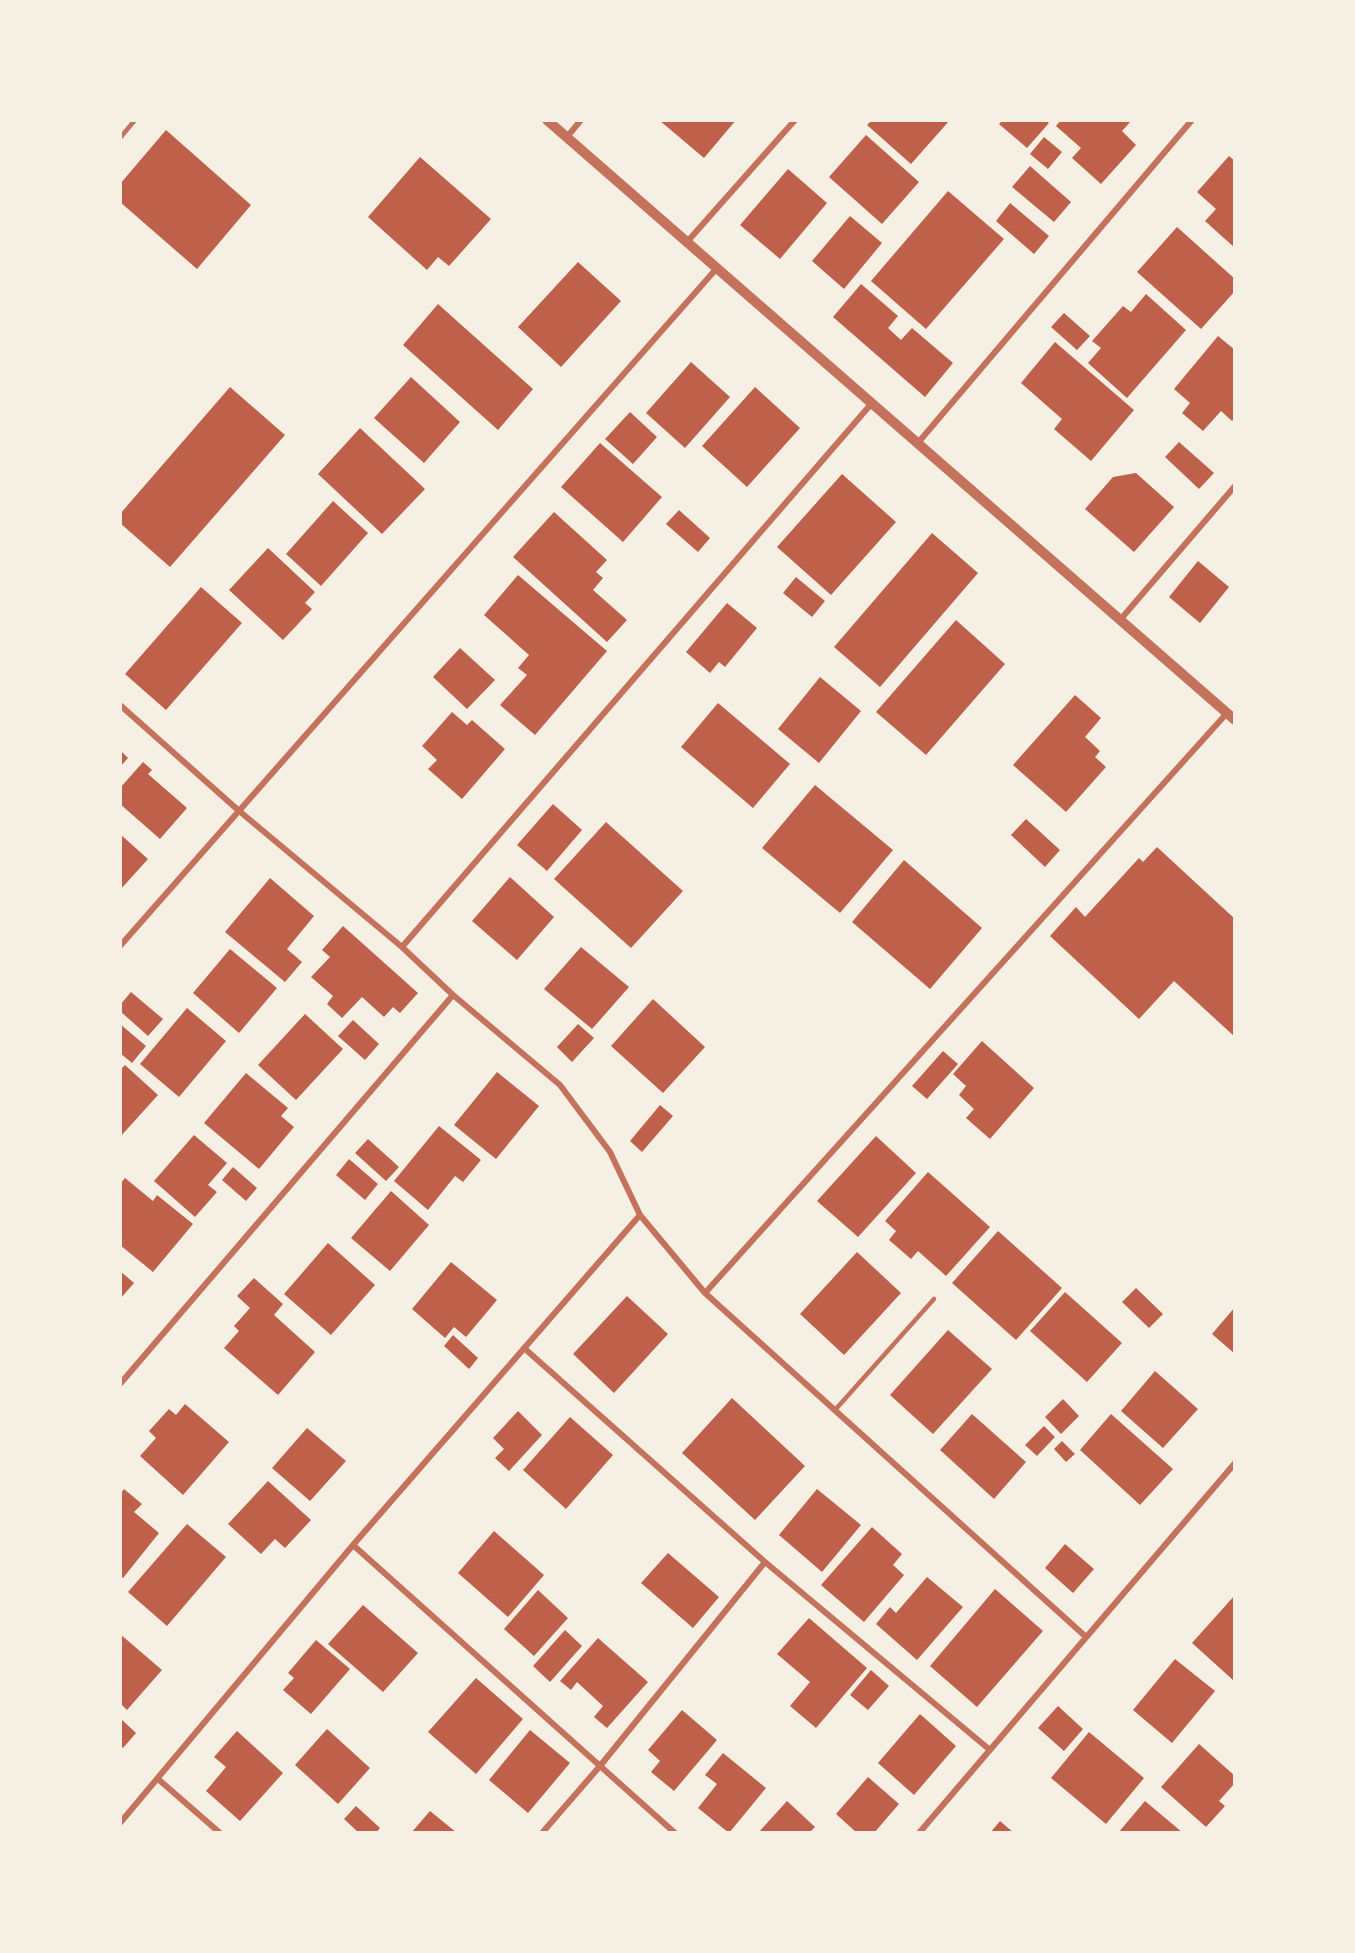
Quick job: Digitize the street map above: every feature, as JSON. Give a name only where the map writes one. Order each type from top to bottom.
[{"type":"street","points":[[547,120],[1231,717],[705,1293]]},
{"type":"street","points":[[567,137],[581,120]]},
{"type":"street","points":[[687,242],[795,120]]},
{"type":"street","points":[[918,444],[1192,120]]},
{"type":"street","points":[[120,946],[717,268]]},
{"type":"street","points":[[402,947],[872,404]]},
{"type":"street","points":[[1120,620],[1235,486]]},
{"type":"street","points":[[120,705],[238,810],[402,947],[453,995],[560,1085],[610,1152],[640,1215],[705,1293],[1085,1636]]},
{"type":"street","points":[[120,1384],[453,995]]},
{"type":"street","points":[[120,1823],[353,1545],[640,1215]]},
{"type":"street","points":[[524,1348],[765,1562],[990,1750]]},
{"type":"street","points":[[919,1833],[1235,1462]]},
{"type":"street","points":[[353,1545],[675,1833]]},
{"type":"street","points":[[542,1833],[600,1767],[765,1562]]},
{"type":"street","points":[[158,1779],[220,1833]]},
{"type":"lane","points":[[120,138],[135,120]]},
{"type":"lane","points":[[835,1410],[934,1299]]},
{"type":"building","points":[[659,120],[736,120],[704,158]]},
{"type":"building","points":[[872,120],[950,120],[911,164],[867,125]]},
{"type":"building","points":[[1003,120],[1045,120],[1049,123],[1027,148],[999,124]]},
{"type":"building","points":[[1061,120],[1132,120],[1122,131],[1136,145],[1101,184],[1072,158],[1081,148],[1056,126]]},
{"type":"building","points":[[166,130],[251,205],[197,269],[120,202],[120,184]]},
{"type":"building","points":[[866,135],[919,182],[882,224],[829,177]]},
{"type":"building","points":[[1044,137],[1062,152],[1048,169],[1030,154]]},
{"type":"building","points":[[1229,156],[1235,161],[1235,248],[1205,221],[1216,209],[1197,192]]},
{"type":"building","points":[[420,157],[491,219],[449,266],[438,257],[427,270],[368,217]]},
{"type":"building","points":[[1030,166],[1071,202],[1054,222],[1012,187]]},
{"type":"building","points":[[788,169],[827,203],[780,259],[740,225]]},
{"type":"building","points":[[948,191],[1004,239],[926,329],[871,281]]},
{"type":"building","points":[[1010,203],[1049,236],[1034,254],[996,221]]},
{"type":"building","points":[[850,216],[882,243],[844,289],[812,261]]},
{"type":"building","points":[[1177,227],[1235,279],[1235,291],[1201,329],[1137,272]]},
{"type":"building","points":[[578,262],[621,301],[561,367],[518,327]]},
{"type":"building","points":[[861,284],[898,316],[888,328],[901,340],[912,328],[953,363],[925,397],[833,317]]},
{"type":"building","points":[[1146,294],[1186,330],[1127,398],[1088,363],[1101,348],[1092,341],[1123,306],[1131,312]]},
{"type":"building","points":[[438,304],[533,389],[498,430],[403,345]]},
{"type":"building","points":[[1064,313],[1090,336],[1077,350],[1051,327]]},
{"type":"building","points":[[1218,336],[1235,350],[1235,418],[1232,421],[1221,411],[1203,431],[1182,413],[1190,403],[1174,389]]},
{"type":"building","points":[[1055,342],[1134,410],[1091,461],[1054,429],[1062,419],[1021,383]]},
{"type":"building","points":[[691,362],[730,397],[685,448],[646,413]]},
{"type":"building","points":[[411,377],[460,422],[424,463],[374,418]]},
{"type":"building","points":[[230,387],[285,435],[170,567],[120,523],[120,514]]},
{"type":"building","points":[[755,387],[800,428],[747,487],[702,446]]},
{"type":"building","points":[[630,412],[657,437],[633,464],[605,439]]},
{"type":"building","points":[[360,428],[425,489],[382,534],[318,474]]},
{"type":"building","points":[[1179,442],[1214,473],[1199,489],[1165,457]]},
{"type":"building","points":[[600,443],[662,497],[623,542],[561,487]]},
{"type":"building","points":[[1136,473],[1174,507],[1134,552],[1085,509],[1113,477]]},
{"type":"building","points":[[842,474],[896,522],[831,595],[777,547]]},
{"type":"building","points":[[333,501],[368,533],[321,586],[286,554]]},
{"type":"building","points":[[679,510],[710,538],[698,552],[666,524]]},
{"type":"building","points":[[554,512],[607,560],[596,572],[603,578],[593,590],[627,620],[607,642],[513,557]]},
{"type":"building","points":[[932,533],[978,573],[880,687],[834,647]]},
{"type":"building","points":[[268,548],[315,592],[305,603],[312,609],[283,640],[229,590]]},
{"type":"building","points":[[1198,561],[1229,587],[1200,623],[1169,597]]},
{"type":"building","points":[[518,575],[607,651],[535,735],[500,705],[527,675],[518,668],[529,655],[484,615]]},
{"type":"building","points":[[796,577],[825,601],[812,617],[783,593]]},
{"type":"building","points":[[201,587],[242,623],[166,710],[125,674]]},
{"type":"building","points":[[727,603],[757,628],[725,667],[719,662],[710,673],[686,652]]},
{"type":"building","points":[[956,620],[1005,664],[926,755],[876,712]]},
{"type":"building","points":[[460,648],[495,680],[467,709],[433,677]]},
{"type":"building","points":[[820,677],[861,711],[819,763],[778,729]]},
{"type":"building","points":[[1075,695],[1101,718],[1085,737],[1100,751],[1095,757],[1106,767],[1066,812],[1013,765]]},
{"type":"building","points":[[718,703],[790,764],[753,808],[681,747]]},
{"type":"building","points":[[452,712],[467,725],[472,720],[505,749],[462,799],[428,769],[437,760],[422,746]]},
{"type":"building","points":[[120,750],[128,758],[120,767]]},
{"type":"building","points":[[143,762],[152,770],[148,774],[187,808],[160,839],[120,804],[120,788]]},
{"type":"building","points":[[815,785],[893,850],[840,913],[762,848]]},
{"type":"building","points":[[553,804],[582,830],[547,871],[517,845]]},
{"type":"building","points":[[1026,819],[1060,850],[1045,867],[1011,835]]},
{"type":"building","points":[[606,822],[683,891],[631,948],[554,879]]},
{"type":"building","points":[[120,834],[148,859],[120,890]]},
{"type":"building","points":[[1157,847],[1235,919],[1235,1037],[1174,981],[1139,1019],[1050,936],[1076,907],[1085,917],[1139,858],[1143,862]]},
{"type":"building","points":[[904,860],[982,928],[930,989],[852,922]]},
{"type":"building","points":[[510,877],[554,917],[517,960],[472,921]]},
{"type":"building","points":[[270,878],[314,916],[287,949],[302,962],[285,982],[225,932]]},
{"type":"building","points":[[343,926],[418,993],[400,1013],[393,1007],[384,1017],[362,997],[342,1018],[327,1004],[333,996],[311,977],[330,957],[322,950]]},
{"type":"building","points":[[581,947],[629,987],[592,1029],[544,989]]},
{"type":"building","points":[[230,949],[277,988],[239,1033],[193,993]]},
{"type":"building","points":[[131,992],[163,1019],[148,1036],[120,1011],[120,1005]]},
{"type":"building","points":[[653,999],[705,1047],[663,1093],[611,1046]]},
{"type":"building","points":[[187,1008],[226,1041],[179,1097],[140,1064]]},
{"type":"building","points":[[305,1014],[343,1049],[296,1100],[258,1065]]},
{"type":"building","points":[[353,1020],[379,1044],[365,1060],[338,1036]]},
{"type":"building","points":[[120,1024],[146,1046],[132,1063],[120,1053]]},
{"type":"building","points":[[578,1024],[594,1038],[572,1062],[557,1047]]},
{"type":"building","points":[[982,1041],[1034,1088],[990,1139],[966,1118],[974,1109],[959,1095],[966,1086],[953,1074]]},
{"type":"building","points":[[943,1051],[958,1064],[927,1099],[912,1086]]},
{"type":"building","points":[[125,1065],[158,1095],[120,1137],[120,1070]]},
{"type":"building","points":[[497,1072],[539,1106],[496,1159],[454,1125]]},
{"type":"building","points":[[246,1073],[288,1108],[281,1116],[294,1127],[259,1169],[204,1123]]},
{"type":"building","points":[[660,1105],[673,1116],[642,1152],[630,1141]]},
{"type":"building","points":[[439,1126],[481,1160],[463,1182],[455,1176],[428,1210],[394,1181]]},
{"type":"building","points":[[194,1135],[227,1163],[208,1185],[217,1192],[195,1217],[154,1181]]},
{"type":"building","points":[[876,1136],[916,1173],[858,1237],[817,1201]]},
{"type":"building","points":[[368,1139],[399,1167],[386,1181],[355,1153]]},
{"type":"building","points":[[349,1159],[378,1184],[365,1200],[336,1175]]},
{"type":"building","points":[[233,1167],[257,1188],[246,1201],[222,1180]]},
{"type":"building","points":[[928,1172],[990,1227],[946,1276],[918,1251],[911,1259],[889,1240],[896,1231],[885,1221]]},
{"type":"building","points":[[125,1178],[153,1201],[157,1195],[193,1224],[153,1272],[120,1245],[120,1184]]},
{"type":"building","points":[[391,1191],[429,1225],[390,1271],[351,1238]]},
{"type":"building","points":[[998,1231],[1062,1288],[1016,1340],[952,1283]]},
{"type":"building","points":[[328,1243],[375,1285],[331,1335],[284,1294]]},
{"type":"building","points":[[857,1252],[901,1293],[844,1355],[800,1314]]},
{"type":"building","points":[[451,1262],[497,1300],[466,1337],[454,1327],[445,1338],[412,1309]]},
{"type":"building","points":[[120,1271],[134,1283],[120,1299]]},
{"type":"building","points":[[254,1278],[283,1304],[274,1315],[315,1352],[278,1395],[224,1348],[239,1331],[234,1326],[250,1308],[237,1296]]},
{"type":"building","points":[[1136,1288],[1163,1314],[1149,1328],[1122,1302]]},
{"type":"building","points":[[1065,1292],[1122,1343],[1087,1382],[1030,1331]]},
{"type":"building","points":[[627,1296],[668,1334],[614,1393],[573,1354]]},
{"type":"building","points":[[1235,1307],[1235,1354],[1212,1334]]},
{"type":"building","points":[[948,1330],[992,1369],[933,1434],[890,1395]]},
{"type":"building","points":[[453,1335],[478,1358],[469,1369],[444,1346]]},
{"type":"building","points":[[1155,1371],[1198,1409],[1163,1448],[1121,1411]]},
{"type":"building","points":[[732,1398],[805,1466],[755,1520],[682,1453]]},
{"type":"building","points":[[1063,1399],[1079,1416],[1061,1434],[1045,1417]]},
{"type":"building","points":[[185,1404],[229,1442],[183,1495],[140,1456],[156,1438],[149,1431],[169,1409],[176,1415]]},
{"type":"building","points":[[518,1411],[542,1435],[509,1471],[495,1458],[504,1449],[493,1438]]},
{"type":"building","points":[[972,1414],[1026,1462],[994,1499],[940,1450]]},
{"type":"building","points":[[1111,1414],[1173,1469],[1140,1505],[1080,1450]]},
{"type":"building","points":[[570,1417],[613,1455],[566,1509],[523,1470]]},
{"type":"building","points":[[1044,1426],[1055,1437],[1037,1456],[1025,1445]]},
{"type":"building","points":[[307,1428],[346,1461],[310,1501],[272,1468]]},
{"type":"building","points":[[1062,1441],[1075,1454],[1066,1462],[1054,1449]]},
{"type":"building","points":[[268,1481],[311,1520],[285,1548],[275,1539],[261,1554],[228,1524]]},
{"type":"building","points":[[124,1489],[142,1504],[134,1512],[159,1533],[123,1578],[120,1575],[120,1494]]},
{"type":"building","points":[[817,1489],[861,1525],[822,1572],[779,1535]]},
{"type":"building","points":[[187,1524],[226,1557],[167,1626],[128,1592]]},
{"type":"building","points":[[872,1527],[902,1554],[893,1565],[904,1575],[864,1622],[821,1585]]},
{"type":"building","points":[[494,1531],[544,1575],[508,1617],[458,1573]]},
{"type":"building","points":[[1065,1544],[1094,1569],[1073,1593],[1045,1568]]},
{"type":"building","points":[[668,1553],[719,1597],[693,1628],[641,1583]]},
{"type":"building","points":[[927,1577],[963,1607],[917,1660],[876,1624],[890,1607],[896,1613]]},
{"type":"building","points":[[995,1589],[1043,1631],[977,1707],[930,1666]]},
{"type":"building","points":[[538,1590],[568,1618],[534,1656],[504,1629]]},
{"type":"building","points":[[1235,1595],[1235,1678],[1233,1680],[1192,1643]]},
{"type":"building","points":[[363,1605],[418,1653],[383,1692],[328,1644]]},
{"type":"building","points":[[809,1618],[867,1668],[816,1728],[790,1706],[810,1682],[777,1654]]},
{"type":"building","points":[[565,1630],[582,1646],[550,1682],[533,1666]]},
{"type":"building","points":[[120,1634],[162,1670],[127,1710],[120,1703]]},
{"type":"building","points":[[598,1638],[648,1682],[607,1728],[594,1717],[603,1706],[577,1682],[571,1690],[560,1681]]},
{"type":"building","points":[[316,1640],[350,1669],[311,1714],[283,1690],[294,1678],[288,1673]]},
{"type":"building","points":[[1175,1659],[1215,1691],[1172,1743],[1133,1710]]},
{"type":"building","points":[[871,1670],[889,1686],[868,1710],[850,1695]]},
{"type":"building","points":[[476,1678],[523,1719],[476,1774],[428,1732]]},
{"type":"building","points":[[1058,1706],[1083,1729],[1064,1751],[1038,1728]]},
{"type":"building","points":[[682,1710],[717,1740],[674,1791],[651,1772],[660,1761],[648,1750]]},
{"type":"building","points":[[920,1714],[956,1746],[914,1795],[878,1763]]},
{"type":"building","points":[[120,1718],[136,1733],[123,1748],[120,1745]]},
{"type":"building","points":[[327,1729],[370,1768],[338,1804],[295,1765]]},
{"type":"building","points":[[530,1730],[570,1763],[528,1813],[489,1780]]},
{"type":"building","points":[[237,1731],[283,1773],[240,1821],[206,1791],[226,1767],[214,1757]]},
{"type":"building","points":[[1089,1732],[1144,1778],[1106,1824],[1051,1778]]},
{"type":"building","points":[[1199,1744],[1235,1776],[1235,1783],[1219,1801],[1225,1806],[1206,1827],[1161,1787]]},
{"type":"building","points":[[723,1753],[766,1788],[729,1833],[698,1808],[717,1784],[705,1775]]},
{"type":"building","points":[[868,1777],[899,1804],[874,1833],[857,1833],[836,1814]]},
{"type":"building","points":[[787,1801],[815,1827],[809,1833],[758,1833]]},
{"type":"building","points":[[1145,1801],[1183,1833],[1118,1833]]},
{"type":"building","points":[[356,1806],[380,1828],[376,1833],[359,1833],[344,1819]]},
{"type":"building","points":[[430,1811],[457,1833],[411,1833]]},
{"type":"building","points":[[1000,1821],[1014,1833],[990,1833]]}]
